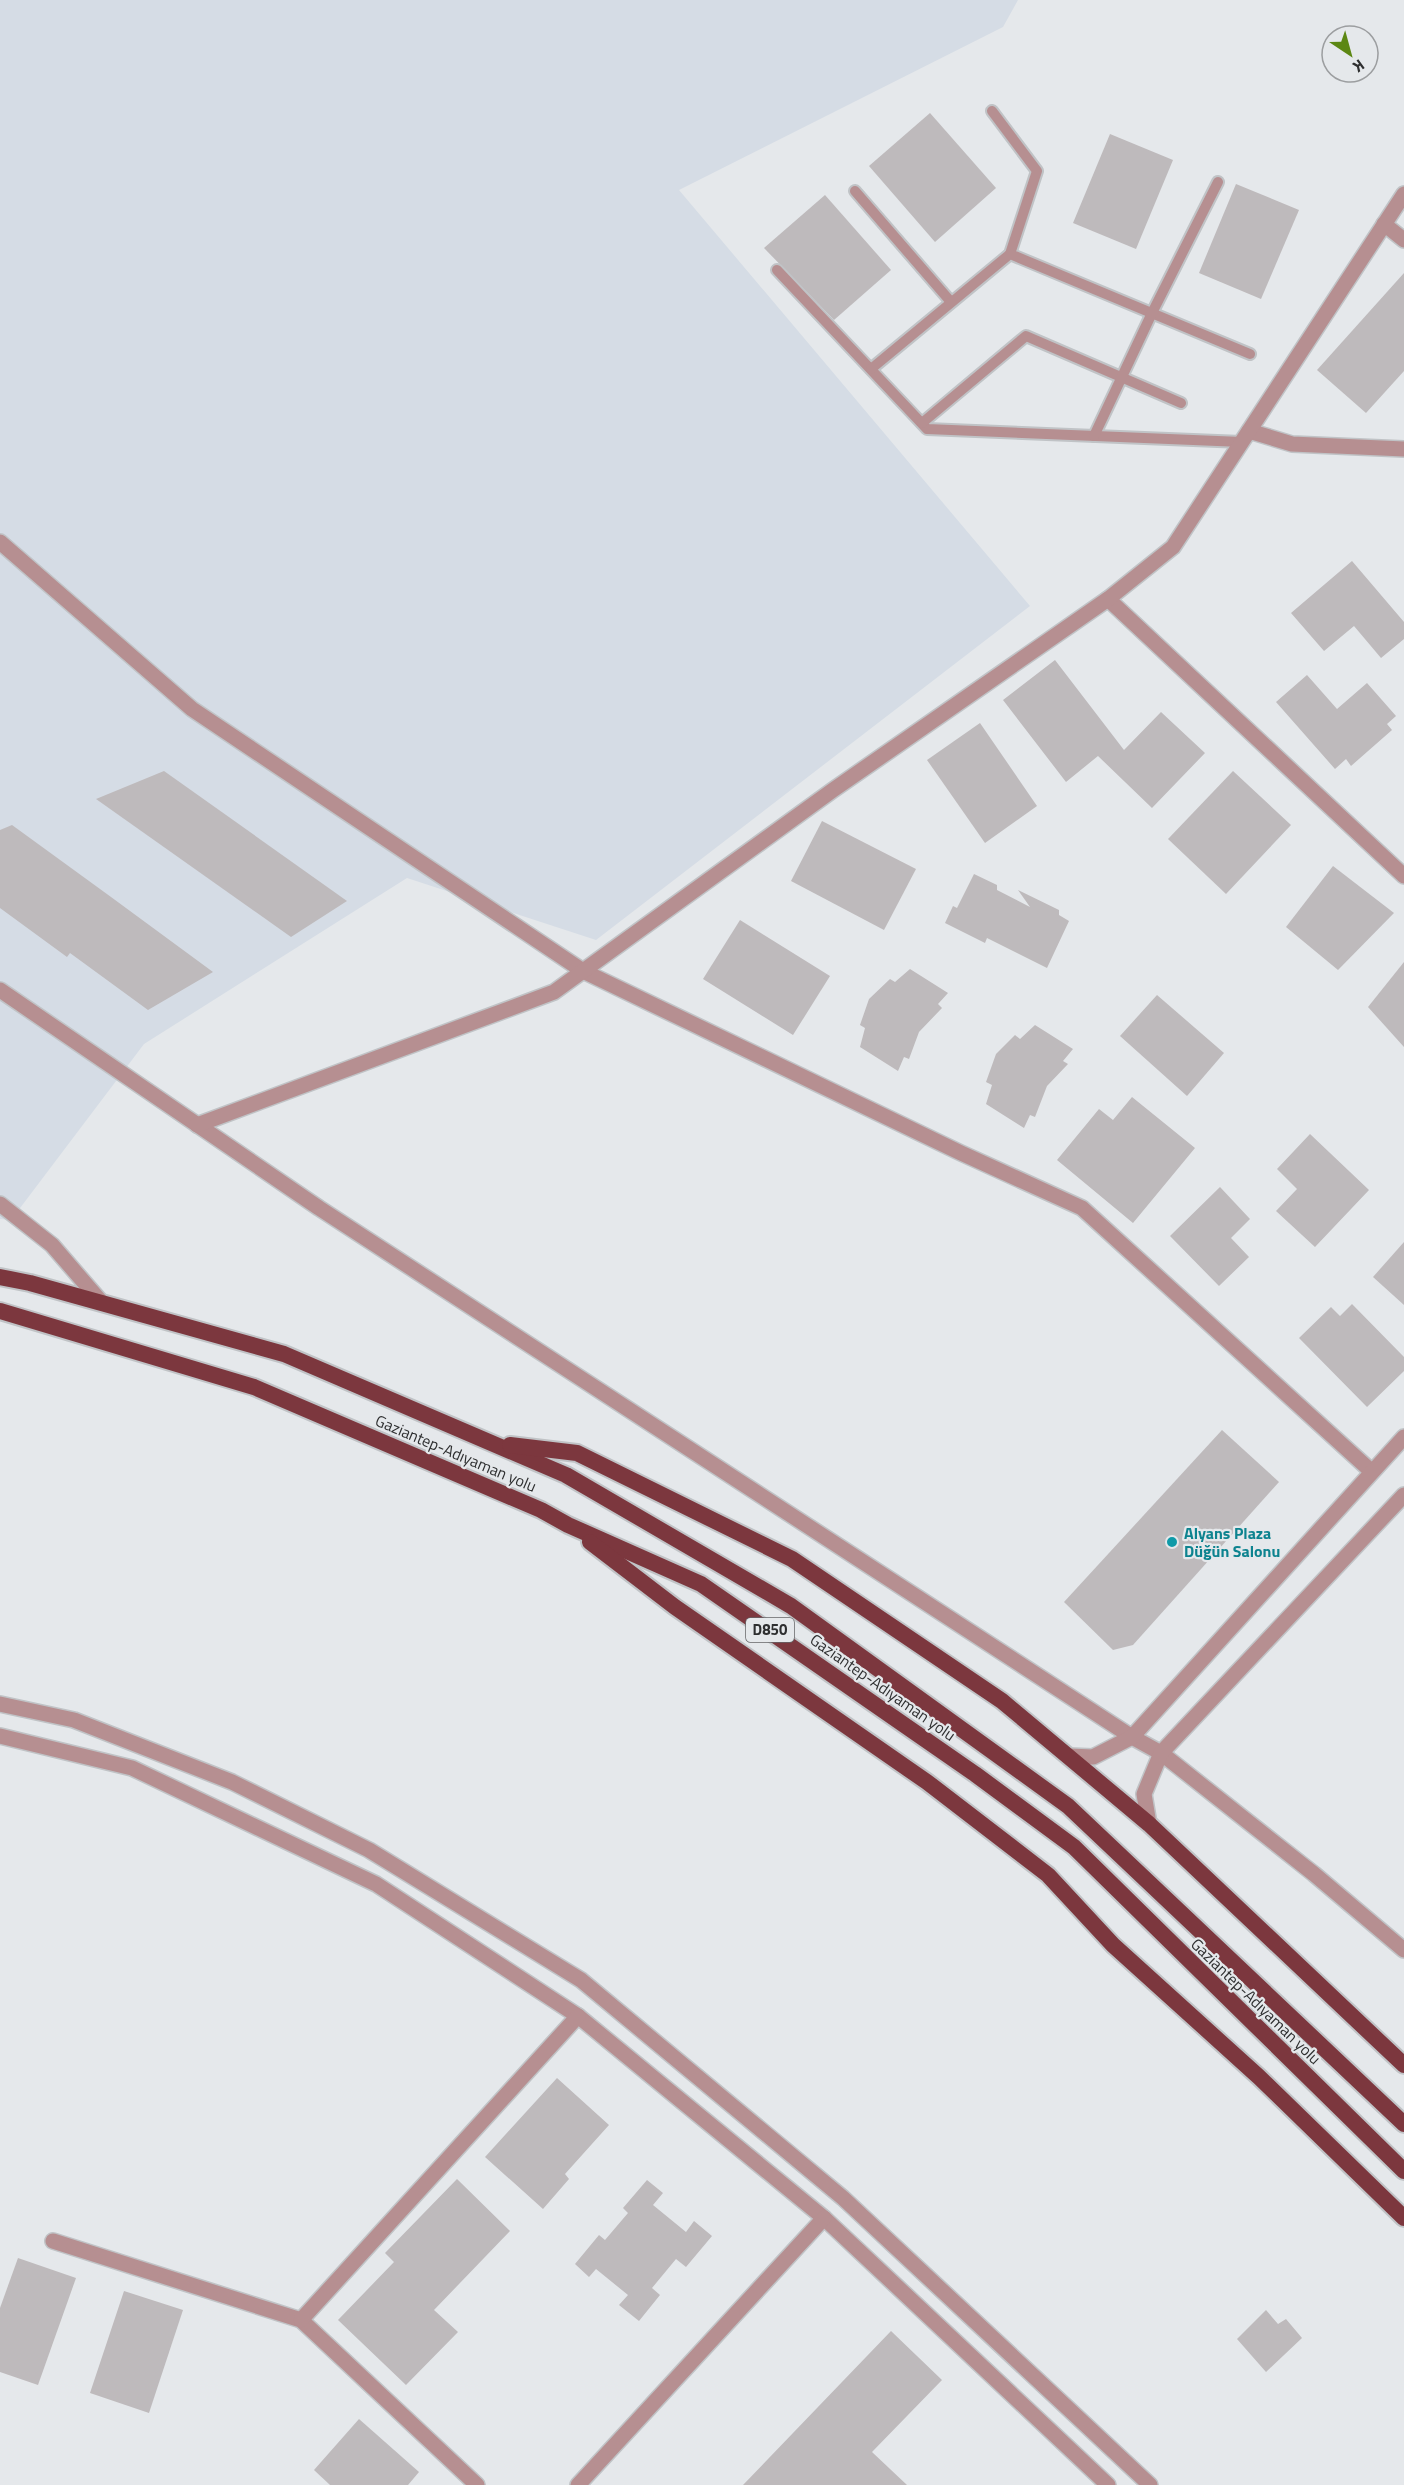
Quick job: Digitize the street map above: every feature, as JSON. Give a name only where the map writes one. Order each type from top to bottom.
[{"type":"highway","name":"Gaziantep-Adıyaman yolu","points":[[0,1277],[284,1354],[567,1475],[791,1606],[1059,1800],[1404,2124]]},
{"type":"highway","name":"Gaziantep-Adıyaman yolu","points":[[0,1311],[254,1387],[541,1509],[568,1525],[701,1584],[975,1774],[1074,1847],[1404,2171]]},
{"type":"highway","points":[[490,1442],[577,1453],[792,1559],[1002,1701],[1149,1824],[1404,2065]]},
{"type":"highway","points":[[568,1525],[675,1607],[927,1782],[1048,1875],[1113,1945],[1259,2077],[1404,2217]]},
{"type":"street","points":[[197,1125],[554,992],[833,790],[1108,599],[1173,547],[1404,194]]},
{"type":"street","points":[[1384,224],[1404,240]]},
{"type":"street","points":[[1246,436],[1292,444],[1404,449]]},
{"type":"street","points":[[0,543],[192,709],[583,971],[961,1154],[1083,1208],[1371,1471]]},
{"type":"street","points":[[1108,599],[1404,876]]},
{"type":"street","points":[[0,990],[319,1208],[1131,1737],[1161,1752],[1314,1874],[1404,1950]]},
{"type":"street","points":[[0,1204],[52,1245],[102,1303]]},
{"type":"street","points":[[1069,1756],[1093,1757],[1131,1737],[1404,1437]]},
{"type":"street","points":[[1149,1824],[1143,1794],[1161,1752],[1404,1495]]},
{"type":"street","points":[[0,1704],[74,1720],[232,1782],[369,1850],[581,1980],[843,2198],[1150,2485]]},
{"type":"street","points":[[0,1736],[132,1768],[376,1884],[578,2016],[824,2218],[1108,2485]]},
{"type":"street","points":[[301,2320],[578,2016]]},
{"type":"street","points":[[578,2485],[824,2218]]},
{"type":"street","points":[[53,2241],[301,2320],[477,2485]]},
{"type":"lane","points":[[871,369],[1010,254],[1037,171],[992,111]]},
{"type":"lane","points":[[1094,435],[1152,313],[1218,183]]},
{"type":"lane","points":[[855,191],[951,302]]},
{"type":"lane","points":[[1010,254],[1250,354]]},
{"type":"lane","points":[[777,270],[927,429],[1094,435],[1246,436]]},
{"type":"lane","points":[[922,423],[1026,336],[1180,403]]},
{"type":"shaded area","points":[[0,0],[1018,0],[1003,27],[679,190],[1030,606],[596,940],[407,878],[144,1044],[11,1220],[0,1219]]},
{"type":"building","points":[[930,113],[996,188],[935,242],[869,166]]},
{"type":"building","points":[[1110,134],[1173,160],[1136,249],[1073,223]]},
{"type":"building","points":[[1236,184],[1299,210],[1261,299],[1199,273]]},
{"type":"building","points":[[825,195],[891,270],[834,320],[764,248]]},
{"type":"building","points":[[1404,273],[1404,371],[1366,413],[1317,370]]},
{"type":"building","points":[[1352,561],[1404,622],[1404,639],[1381,658],[1354,626],[1324,651],[1291,613]]},
{"type":"building","points":[[1055,660],[1124,750],[1161,712],[1205,753],[1152,808],[1098,756],[1066,782],[1003,700]]},
{"type":"building","points":[[1307,675],[1337,709],[1367,683],[1396,716],[1387,724],[1392,730],[1351,766],[1346,759],[1335,769],[1276,702]]},
{"type":"building","points":[[980,723],[1037,806],[985,843],[927,760]]},
{"type":"building","points":[[164,771],[347,901],[291,937],[96,799]]},
{"type":"building","points":[[1233,771],[1291,825],[1226,894],[1168,839]]},
{"type":"building","points":[[822,821],[916,869],[884,930],[791,881]]},
{"type":"building","points":[[12,825],[213,972],[148,1010],[70,953],[67,957],[0,908],[0,830]]},
{"type":"building","points":[[1333,866],[1394,913],[1338,970],[1286,927]]},
{"type":"building","points":[[974,874],[997,885],[997,890],[1030,907],[1018,890],[1059,910],[1059,915],[1069,921],[1047,968],[987,938],[985,943],[945,923],[953,906],[957,908]]},
{"type":"building","points":[[740,920],[830,976],[793,1035],[703,979]]},
{"type":"building","points":[[1404,962],[1404,1047],[1368,1007]]},
{"type":"building","points":[[910,969],[948,993],[938,1004],[942,1008],[919,1032],[909,1059],[904,1057],[898,1071],[860,1047],[865,1028],[860,1025],[869,999],[890,979],[895,982]]},
{"type":"building","points":[[1157,995],[1224,1053],[1187,1096],[1120,1036]]},
{"type":"building","points":[[1035,1025],[1073,1049],[1063,1061],[1068,1064],[1047,1086],[1035,1117],[1030,1115],[1024,1128],[986,1104],[992,1085],[986,1082],[996,1054],[1015,1035],[1020,1039]]},
{"type":"building","points":[[1132,1097],[1195,1148],[1133,1223],[1057,1160],[1099,1109],[1113,1120]]},
{"type":"building","points":[[1310,1134],[1369,1190],[1315,1247],[1276,1211],[1297,1189],[1277,1169]]},
{"type":"building","points":[[1220,1187],[1250,1219],[1231,1238],[1249,1257],[1219,1286],[1170,1236]]},
{"type":"building","points":[[1404,1242],[1404,1305],[1373,1277]]},
{"type":"building","points":[[1352,1304],[1404,1357],[1404,1371],[1367,1407],[1299,1338],[1331,1307],[1340,1316]]},
{"type":"building","name":"Alyans Plaza Düğün Salonu","points":[[1222,1430],[1279,1482],[1133,1645],[1113,1650],[1064,1602]]},
{"type":"building","points":[[557,2078],[609,2125],[565,2174],[569,2179],[543,2209],[485,2157]]},
{"type":"building","points":[[457,2179],[510,2231],[434,2310],[458,2332],[406,2385],[338,2320],[394,2262],[385,2253]]},
{"type":"building","points":[[647,2180],[663,2193],[653,2205],[686,2232],[694,2221],[712,2236],[686,2267],[676,2259],[652,2288],[660,2295],[639,2321],[619,2305],[628,2295],[596,2269],[589,2277],[575,2264],[599,2235],[605,2240],[628,2213],[623,2208]]},
{"type":"building","points":[[18,2258],[76,2278],[38,2385],[0,2372],[0,2308]]},
{"type":"building","points":[[124,2291],[183,2310],[149,2413],[90,2393]]},
{"type":"building","points":[[1266,2310],[1278,2324],[1286,2319],[1302,2338],[1266,2372],[1237,2339]]},
{"type":"building","points":[[891,2331],[942,2380],[872,2452],[907,2485],[743,2485]]},
{"type":"building","points":[[359,2419],[419,2472],[408,2485],[330,2485],[314,2470]]},
{"type":"place","name":"Alyans Plaza Düğün Salonu","points":[[1172,1542]]}]
